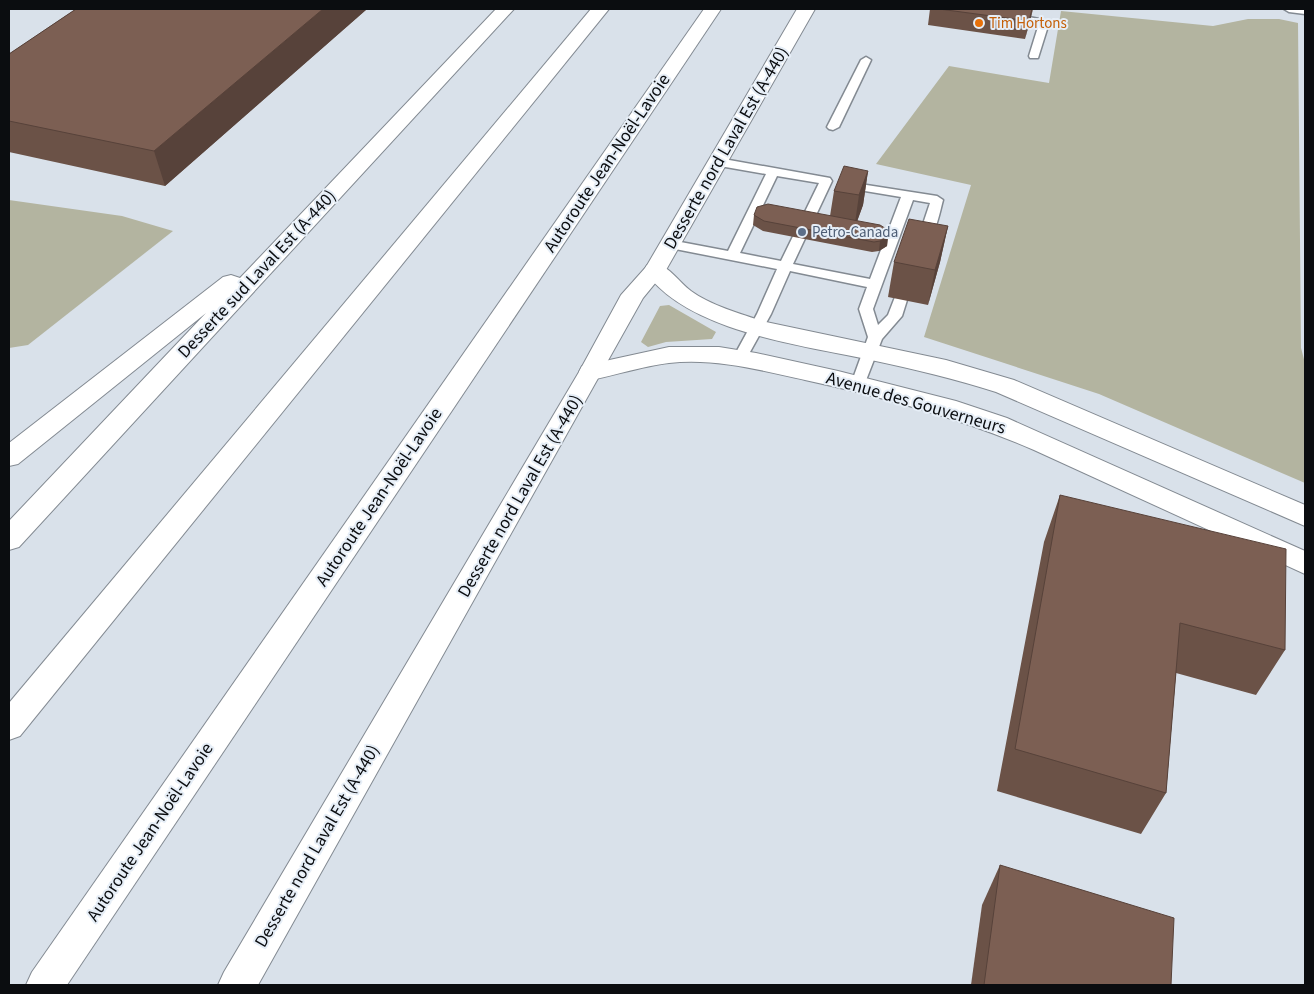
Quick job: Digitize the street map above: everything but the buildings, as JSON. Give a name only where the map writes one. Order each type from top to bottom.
[{"type":"main road","name":"Desserte sud Laval Est (A-440)","points":[[9,539],[505,9]]},
{"type":"main road","points":[[9,726],[600,9]]},
{"type":"main road","name":"Autoroute Jean-Noël-Lavoie","points":[[45,985],[712,9]]},
{"type":"main road","name":"Desserte nord Laval Est (A-440)","points":[[237,985],[591,372],[633,295],[656,270],[806,9]]},
{"type":"main road","points":[[9,457],[299,229]]},
{"type":"main road","name":"Avenue des Gouverneurs","points":[[656,270],[684,297],[697,305],[756,328],[873,344],[1005,386],[1305,516]]},
{"type":"main road","name":"Avenue des Gouverneurs","points":[[591,372],[669,355],[691,354],[740,358],[858,384],[956,410],[998,424],[1305,563]]},
{"type":"lane","points":[[1289,9],[1305,12]]},
{"type":"lane","points":[[1000,15],[1028,19],[1043,26],[1034,56]]},
{"type":"lane","points":[[833,127],[866,60]]},
{"type":"lane","points":[[718,162],[937,200],[927,231],[917,242],[915,249]]},
{"type":"lane","points":[[732,256],[773,172]]},
{"type":"lane","points":[[740,358],[826,181]]},
{"type":"lane","points":[[873,344],[866,309],[908,195]]},
{"type":"lane","points":[[670,244],[875,284]]},
{"type":"lane","points":[[858,384],[873,344],[895,316],[900,300]]},
{"type":"green space","points":[[1061,11],[1213,26],[1248,19],[1279,19],[1298,23],[1301,348],[1305,363],[1305,483],[1099,394],[924,337],[971,185],[876,164],[949,66],[1049,83]]},
{"type":"green space","points":[[9,200],[122,216],[173,231],[28,345],[9,348]]},
{"type":"green space","points":[[669,305],[716,332],[712,339],[666,342],[648,347],[641,342],[660,306]]},
{"type":"place","name":"Tim Hortons","points":[[979,23]]},
{"type":"place","name":"Petro-Canada","points":[[802,232]]}]
